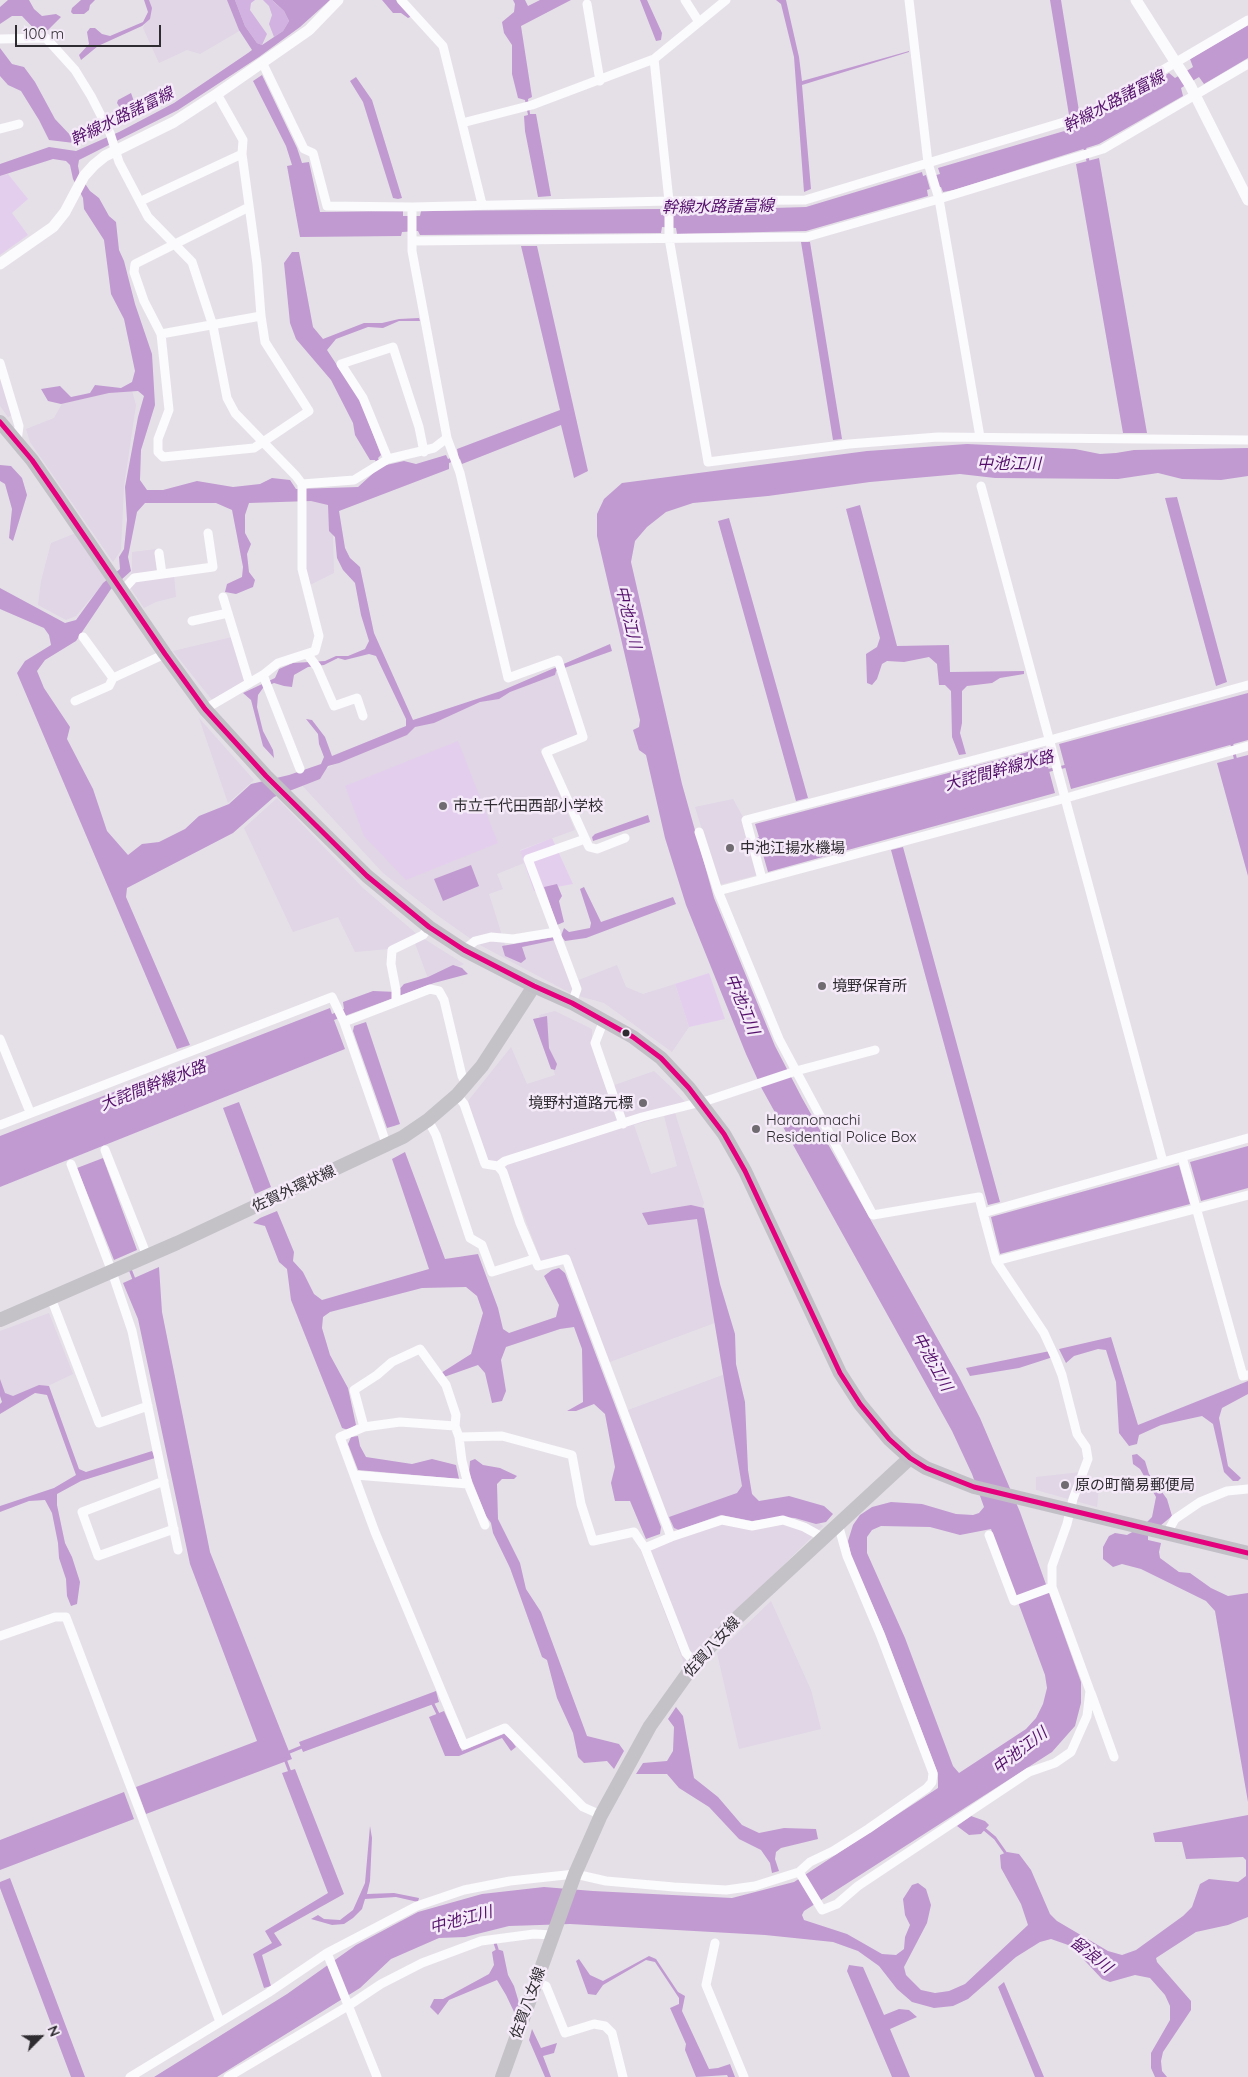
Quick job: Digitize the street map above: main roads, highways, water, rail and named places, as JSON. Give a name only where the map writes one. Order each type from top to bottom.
[{"type":"highway","points":[[0,422],[17,441],[57,496],[205,709],[266,776],[367,876],[429,927],[464,950],[572,1003],[633,1037],[661,1058],[701,1102],[724,1134],[744,1171],[840,1373],[860,1404],[883,1432],[910,1458],[926,1468],[974,1487],[1248,1553]]},
{"type":"main road","name":"佐賀外環状線","points":[[0,1320],[112,1272],[387,1146],[428,1120],[457,1095],[482,1066],[534,986]]},
{"type":"main road","name":"佐賀八女線","points":[[502,2077],[553,1932],[600,1815],[650,1726],[694,1663],[738,1617],[910,1458]]},
{"type":"water","points":[[8,0],[29,0],[34,9],[42,16],[56,14],[61,17],[48,30],[38,33],[22,16],[12,16],[0,24],[0,7]]},
{"type":"water","points":[[81,0],[95,0],[84,14],[73,14],[71,12],[72,8]]},
{"type":"water","points":[[144,0],[149,0],[152,8],[150,19],[142,26],[98,46],[81,60],[79,55],[89,44],[87,32],[90,28],[95,28],[102,34],[110,36],[143,22],[148,12]]},
{"type":"water","points":[[227,0],[235,0],[245,26],[257,43],[262,45],[283,31],[289,21],[284,11],[272,0],[330,0],[300,27],[259,57],[178,110],[79,160],[80,176],[90,191],[99,198],[109,216],[116,222],[119,250],[152,354],[155,405],[141,450],[140,480],[147,490],[163,490],[197,481],[233,487],[260,484],[272,478],[290,480],[296,489],[358,487],[379,468],[375,460],[370,460],[355,435],[353,423],[331,380],[296,339],[290,323],[284,263],[292,252],[299,252],[313,327],[323,339],[364,323],[382,323],[399,319],[419,318],[420,321],[399,321],[383,328],[368,327],[336,339],[327,350],[360,400],[381,455],[378,458],[382,466],[404,461],[416,464],[446,455],[448,459],[458,455],[457,449],[560,410],[521,246],[537,246],[588,471],[574,478],[561,425],[462,464],[460,459],[449,463],[449,469],[339,511],[345,548],[350,558],[360,567],[374,633],[413,720],[501,691],[610,644],[612,651],[556,671],[555,675],[510,692],[499,699],[480,702],[434,723],[415,727],[407,735],[328,766],[320,779],[274,797],[233,833],[127,888],[126,897],[190,1045],[177,1049],[17,673],[25,661],[51,645],[49,635],[44,628],[0,609],[0,588],[65,623],[76,620],[103,583],[120,569],[119,557],[124,549],[127,520],[125,487],[138,417],[144,396],[138,391],[109,393],[61,404],[48,401],[41,389],[60,386],[71,397],[90,393],[95,385],[121,388],[132,382],[135,371],[124,319],[111,294],[104,240],[84,209],[83,198],[73,179],[70,165],[66,161],[53,159],[0,176],[0,164],[49,147],[76,151],[119,132],[174,103],[252,50],[239,30]],"holes":[[[311,501],[328,505],[329,531],[335,537],[337,558],[343,570],[355,583],[361,615],[369,641],[365,649],[348,656],[336,656],[325,661],[293,663],[279,669],[275,678],[243,693],[251,700],[263,746],[274,758],[273,750],[263,731],[257,707],[258,695],[263,688],[274,683],[292,687],[294,675],[308,667],[324,665],[338,658],[345,660],[369,654],[376,656],[406,719],[406,726],[332,756],[325,737],[312,720],[306,719],[318,734],[319,744],[324,757],[321,764],[289,775],[251,784],[229,804],[199,816],[185,829],[159,842],[142,844],[128,855],[107,831],[93,789],[67,739],[70,727],[44,688],[37,671],[45,660],[76,641],[111,589],[131,571],[128,557],[137,512],[145,503],[216,503],[232,510],[243,567],[242,577],[227,584],[225,592],[236,594],[253,587],[255,580],[249,572],[247,554],[251,544],[245,533],[245,515],[249,503]]]},
{"type":"water","points":[[382,0],[396,0],[412,16],[408,18],[401,13],[393,13]]},
{"type":"water","points":[[513,0],[525,0],[528,6],[540,0],[571,0],[521,26],[532,97],[528,99],[530,114],[536,114],[551,196],[538,197],[525,131],[524,116],[528,115],[525,100],[518,98],[512,74],[512,45],[504,33],[502,22],[514,12],[515,4]]},
{"type":"water","points":[[640,0],[647,0],[662,33],[661,40],[656,41]]},
{"type":"water","points":[[776,0],[786,0],[799,57],[802,81],[909,51],[802,85],[811,189],[804,192],[794,57],[781,4]]},
{"type":"water","points":[[1050,0],[1061,0],[1079,111],[1069,115]]},
{"type":"water","points":[[1248,25],[1248,58],[1204,84],[1199,77],[1181,88],[1183,96],[1099,144],[954,190],[943,192],[941,187],[939,187],[936,175],[940,174],[938,168],[1078,127],[1169,73],[1175,78],[1193,67],[1190,59]]},
{"type":"water","points":[[0,48],[12,64],[24,67],[35,82],[55,119],[72,137],[74,143],[49,140],[21,91],[8,85],[0,76]]},
{"type":"water","points":[[262,75],[297,148],[302,163],[309,162],[320,212],[403,211],[403,216],[420,216],[421,211],[660,209],[661,215],[674,216],[676,211],[806,207],[922,172],[923,176],[926,175],[930,189],[927,190],[928,196],[806,231],[677,234],[676,228],[662,227],[661,233],[420,235],[418,231],[402,232],[401,236],[300,237],[287,166],[292,165],[286,146],[253,81]]},
{"type":"water","points":[[356,77],[372,100],[402,198],[393,198],[363,102],[350,81]]},
{"type":"water","points":[[131,93],[137,110],[136,114],[126,118],[117,103],[118,100]]},
{"type":"water","points":[[1099,158],[1147,433],[1123,433],[1076,164]]},
{"type":"water","points":[[801,242],[810,242],[842,439],[833,440]]},
{"type":"water","points":[[967,444],[1075,449],[1100,454],[1134,450],[1248,448],[1248,476],[1221,480],[1182,479],[1158,473],[1118,479],[995,478],[960,474],[870,482],[768,496],[693,503],[666,512],[647,527],[635,541],[631,562],[682,784],[714,898],[775,1046],[980,1418],[1020,1512],[1081,1682],[1081,1703],[1075,1726],[1052,1752],[804,1911],[802,1915],[804,1920],[847,1934],[882,1954],[896,1955],[904,1949],[905,1937],[910,1925],[905,1915],[903,1899],[912,1885],[918,1883],[926,1889],[931,1905],[927,1923],[904,1967],[906,1975],[921,1990],[935,1993],[949,1991],[965,1984],[1028,1925],[1021,1904],[1001,1868],[1000,1855],[1007,1852],[1019,1854],[1031,1870],[1050,1914],[1057,1921],[1108,1951],[1122,1955],[1136,1950],[1183,1916],[1192,1907],[1200,1884],[1209,1879],[1238,1882],[1246,1876],[1246,1860],[1243,1857],[1186,1859],[1182,1842],[1155,1842],[1153,1833],[1248,1815],[1248,1917],[1228,1925],[1196,1932],[1156,1958],[1157,1962],[1191,2001],[1191,2010],[1163,2052],[1161,2061],[1162,2071],[1167,2077],[1155,2077],[1151,2068],[1151,2053],[1170,2020],[1170,2006],[1165,1995],[1150,1978],[1135,1975],[1110,1982],[1102,1979],[1071,1946],[1051,1939],[1040,1942],[1016,1957],[968,1999],[953,2006],[934,2008],[912,2002],[897,1989],[879,1966],[858,1951],[833,1942],[765,1935],[570,1924],[509,1926],[465,1937],[439,1938],[391,1959],[360,1988],[217,2077],[154,2077],[287,1994],[356,1945],[418,1912],[482,1894],[544,1887],[732,1898],[794,1882],[938,1788],[938,1774],[885,1634],[851,1556],[848,1541],[853,1525],[860,1515],[872,1507],[891,1502],[922,1504],[956,1514],[973,1515],[979,1513],[984,1507],[972,1474],[952,1431],[762,1089],[686,905],[665,838],[646,755],[639,750],[633,730],[639,727],[640,720],[597,536],[597,514],[604,499],[622,483],[867,451]],"holes":[[[881,1526],[930,1527],[960,1535],[991,1529],[1045,1675],[1047,1688],[1043,1704],[1036,1718],[1026,1729],[959,1773],[953,1766],[905,1638],[867,1553],[867,1537],[872,1530]]]},
{"type":"water","points":[[0,465],[11,466],[22,478],[27,495],[13,541],[9,538],[12,509],[5,484],[0,481]]},
{"type":"water","points":[[1177,497],[1227,682],[1216,686],[1165,498]]},
{"type":"water","points":[[860,505],[897,646],[949,645],[950,672],[1024,671],[1024,674],[1000,678],[992,683],[967,686],[962,691],[962,723],[960,733],[966,754],[959,755],[952,737],[951,691],[945,685],[939,685],[937,664],[929,657],[904,662],[887,661],[882,664],[877,679],[872,685],[867,683],[866,654],[877,647],[880,638],[846,509]]},
{"type":"water","points":[[729,518],[808,798],[796,801],[718,521]]},
{"type":"water","points":[[1248,693],[1248,740],[1071,789],[1059,744]]},
{"type":"water","points":[[1043,748],[1055,793],[768,872],[762,851],[757,852],[754,839],[759,837],[755,824]]},
{"type":"water","points":[[1248,755],[1248,876],[1217,763]]},
{"type":"water","points":[[648,815],[650,822],[593,841],[592,837],[595,834]]},
{"type":"water","points":[[903,847],[1000,1202],[988,1205],[891,850]]},
{"type":"water","points":[[471,865],[479,886],[443,901],[434,879]]},
{"type":"water","points":[[557,884],[562,896],[559,901],[564,922],[557,925],[544,887]]},
{"type":"water","points":[[584,887],[601,922],[673,897],[676,904],[586,938],[565,941],[561,936],[564,928],[569,932],[590,928],[591,923],[580,889]]},
{"type":"water","points":[[554,937],[555,940],[522,947],[526,959],[521,963],[505,956],[502,946]]},
{"type":"water","points":[[453,965],[462,968],[468,974],[434,983],[334,1020],[345,1049],[0,1187],[0,1136],[330,1008],[332,1014],[344,1009],[343,1002],[373,991],[397,992],[404,984],[428,977]]},
{"type":"water","points":[[547,1016],[549,1048],[557,1064],[555,1070],[551,1069],[533,1019]]},
{"type":"water","points":[[366,1022],[400,1124],[387,1128],[353,1031],[354,1026]]},
{"type":"water","points":[[239,1102],[271,1187],[255,1194],[223,1108]]},
{"type":"water","points":[[1248,1146],[1248,1188],[1201,1201],[1190,1162]]},
{"type":"water","points":[[405,1152],[445,1259],[478,1254],[498,1308],[503,1329],[509,1333],[556,1317],[559,1305],[544,1276],[552,1270],[559,1268],[565,1273],[661,1527],[660,1534],[646,1539],[630,1501],[615,1501],[611,1483],[615,1467],[605,1414],[594,1404],[576,1411],[567,1411],[583,1402],[582,1349],[574,1327],[560,1329],[506,1347],[501,1360],[506,1391],[502,1401],[492,1403],[485,1373],[478,1365],[444,1377],[441,1373],[471,1354],[483,1313],[477,1296],[466,1287],[422,1288],[330,1312],[323,1317],[322,1328],[330,1355],[348,1388],[356,1425],[348,1430],[342,1428],[291,1300],[287,1269],[279,1262],[265,1226],[253,1223],[277,1211],[294,1252],[293,1261],[303,1272],[314,1294],[322,1300],[429,1269],[392,1159]]},
{"type":"water","points":[[103,1158],[137,1250],[114,1260],[77,1168]]},
{"type":"water","points":[[1179,1165],[1190,1204],[1000,1254],[991,1217]]},
{"type":"water","points":[[691,1205],[704,1208],[720,1284],[735,1334],[736,1364],[745,1402],[748,1470],[752,1494],[759,1501],[789,1496],[824,1506],[833,1514],[826,1522],[816,1524],[795,1518],[781,1517],[752,1521],[721,1515],[679,1530],[674,1528],[669,1517],[737,1493],[742,1486],[697,1219],[648,1225],[642,1213]]},
{"type":"water","points":[[159,1267],[162,1312],[210,1552],[292,1759],[146,1814],[136,1787],[257,1741],[190,1564],[138,1319],[123,1283]]},
{"type":"water","points":[[1111,1337],[1138,1425],[1248,1381],[1248,1394],[1222,1408],[1219,1418],[1228,1466],[1241,1478],[1238,1481],[1233,1481],[1224,1472],[1213,1424],[1202,1416],[1161,1425],[1139,1435],[1137,1444],[1129,1446],[1119,1433],[1116,1382],[1106,1350],[1098,1349],[1074,1356],[1066,1363],[1059,1349]]},
{"type":"water","points":[[1050,1351],[1053,1357],[1019,1368],[970,1376],[966,1368]]},
{"type":"water","points":[[0,1379],[5,1393],[13,1396],[39,1385],[49,1386],[79,1469],[86,1472],[152,1451],[155,1458],[81,1481],[57,1494],[57,1505],[65,1543],[72,1557],[80,1582],[77,1604],[71,1606],[67,1596],[66,1579],[59,1558],[52,1513],[45,1500],[29,1501],[0,1512],[0,1506],[54,1488],[76,1475],[47,1395],[35,1393],[0,1414],[0,1404],[2,1402]]},
{"type":"water","points":[[358,1436],[360,1446],[366,1457],[412,1464],[432,1459],[456,1465],[459,1479],[358,1470],[348,1444],[351,1437]]},
{"type":"water","points":[[1137,1454],[1145,1461],[1149,1474],[1167,1499],[1172,1516],[1148,1536],[1148,1540],[1161,1543],[1160,1558],[1179,1572],[1190,1573],[1211,1588],[1228,1596],[1248,1593],[1248,1802],[1215,1611],[1206,1601],[1141,1569],[1122,1564],[1113,1567],[1103,1559],[1103,1547],[1109,1536],[1115,1533],[1127,1535],[1143,1526],[1152,1517],[1156,1497],[1140,1469],[1133,1464],[1132,1455]]},
{"type":"water","points":[[475,1459],[483,1465],[500,1468],[517,1476],[514,1479],[502,1479],[497,1484],[498,1519],[520,1563],[526,1589],[541,1612],[587,1736],[619,1744],[624,1751],[614,1769],[607,1761],[584,1763],[578,1757],[573,1733],[557,1698],[547,1660],[542,1657],[510,1568],[493,1533],[491,1523],[486,1516],[469,1473],[470,1461]]},
{"type":"water","points":[[436,1691],[439,1702],[303,1752],[299,1742]]},
{"type":"water","points":[[676,1707],[683,1716],[694,1778],[718,1797],[742,1825],[759,1833],[784,1828],[816,1829],[818,1839],[781,1848],[776,1852],[775,1859],[779,1871],[772,1873],[770,1863],[761,1850],[739,1839],[709,1807],[679,1788],[667,1774],[636,1774],[643,1763],[667,1761],[673,1751],[674,1727],[668,1719]]},
{"type":"water","points":[[444,1711],[462,1751],[506,1733],[516,1747],[511,1751],[502,1738],[459,1756],[445,1756],[429,1717]]},
{"type":"water","points":[[295,1769],[344,1894],[274,1933],[282,1945],[262,1955],[271,1986],[264,1988],[253,1954],[272,1943],[265,1931],[328,1893],[282,1773]]},
{"type":"water","points":[[124,1792],[134,1819],[0,1870],[0,1840]]},
{"type":"water","points":[[971,1816],[985,1821],[989,1825],[981,1834],[969,1835],[957,1826]]},
{"type":"water","points":[[370,1826],[372,1838],[370,1881],[367,1894],[394,1893],[419,1898],[418,1902],[396,1897],[365,1899],[362,1909],[344,1924],[332,1925],[311,1919],[318,1915],[324,1919],[340,1920],[353,1910],[365,1883]]},
{"type":"water","points":[[10,1878],[85,2077],[71,2077],[0,1888],[0,1882]]},
{"type":"water","points":[[497,1949],[503,1951],[508,1975],[514,1986],[520,2006],[516,2016],[497,1980],[449,2000],[438,2015],[430,2007],[434,1999],[443,1999],[489,1974],[494,1965],[492,1952]]},
{"type":"water","points":[[649,1956],[656,1959],[678,1992],[685,1996],[682,2011],[709,2069],[730,2064],[735,2077],[728,2077],[727,2075],[696,2077],[685,2050],[686,2044],[670,2008],[679,2004],[679,1998],[655,1962],[646,1960],[603,1985],[596,1995],[588,1994],[576,1961],[579,1959],[590,1975],[603,1981]]},
{"type":"water","points":[[849,1965],[863,1967],[884,2015],[899,2009],[909,2010],[917,2017],[890,2029],[910,2077],[892,2077],[847,1971]]},
{"type":"water","points":[[1004,1982],[1044,2077],[1035,2077],[998,1987]]},
{"type":"water","points":[[532,2029],[541,2048],[557,2043],[554,2053],[543,2056],[551,2077],[545,2077],[529,2040]]},
{"type":"waterway","name":"幹線水路諸富線","points":[[1074,113],[1078,127]]},
{"type":"waterway","points":[[1085,149],[1088,161]]},
{"type":"waterway","points":[[1231,741],[1236,761]]},
{"type":"waterway","name":"大詫間幹線水路","points":[[1046,771],[1067,766]]},
{"type":"waterway","points":[[130,1269],[135,1282]]},
{"type":"waterway","points":[[432,1702],[439,1716]]},
{"type":"waterway","points":[[287,1753],[304,1746]]},
{"type":"waterway","points":[[285,1759],[291,1775]]},
{"type":"waterway","points":[[983,1828],[995,1838],[1007,1855]]},
{"type":"waterway","points":[[495,1943],[497,1949]]},
{"type":"place","name":"市立千代田西部小学校","points":[[443,806]]},
{"type":"place","name":"中池江揚水機場","points":[[730,848]]},
{"type":"place","name":"境野保育所","points":[[822,986]]},
{"type":"place","name":"境野村道路元標","points":[[643,1103]]},
{"type":"place","name":"Haranomachi Residential Police Box","points":[[756,1129]]},
{"type":"place","name":"原の町簡易郵便局","points":[[1065,1485]]},
{"type":"water label","name":"中池江川","points":[[1009,464]]},
{"type":"water label","name":"中池江川","points":[[628,617]]},
{"type":"water label","name":"中池江川","points":[[742,1004]]},
{"type":"water label","name":"中池江川","points":[[932,1362]]},
{"type":"water label","name":"中池江川","points":[[1020,1751]]},
{"type":"water label","name":"中池江川","points":[[461,1920]]},
{"type":"water label","name":"留浪川","points":[[1091,1955]]}]
